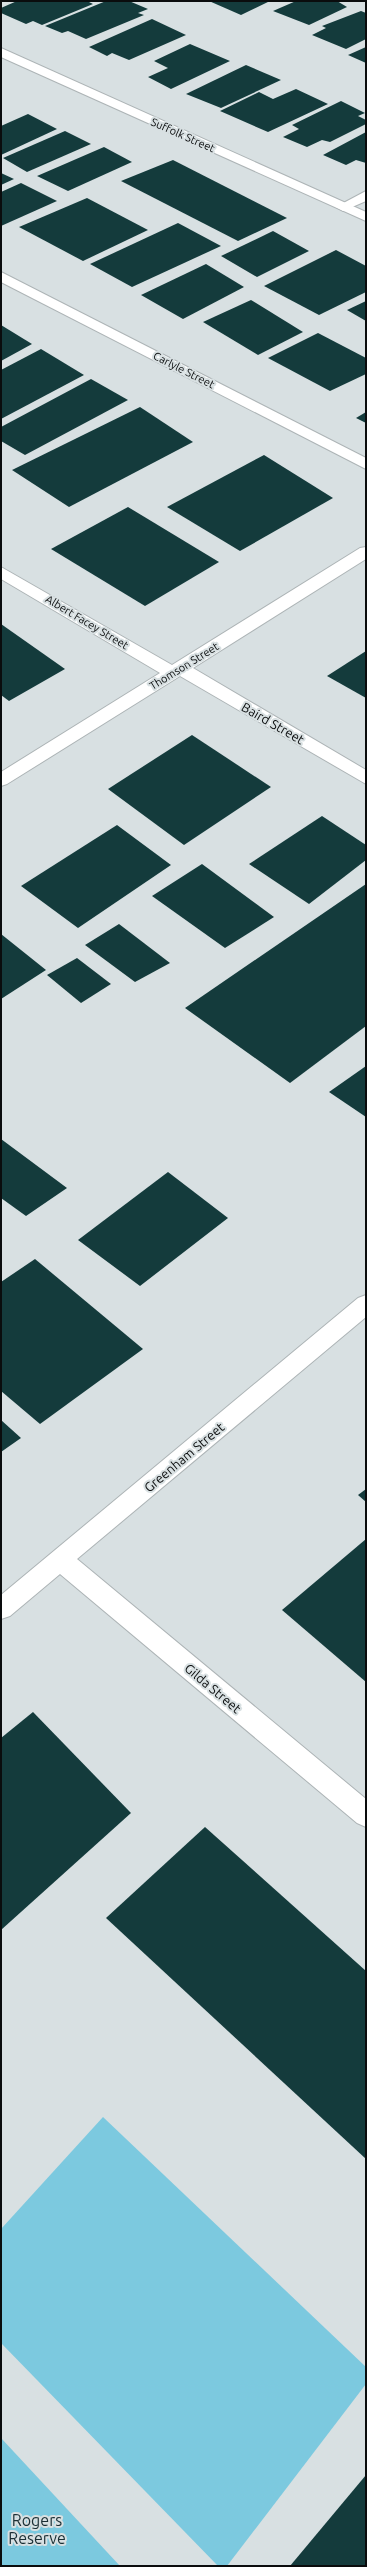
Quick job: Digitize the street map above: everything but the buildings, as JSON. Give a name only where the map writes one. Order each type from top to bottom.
[{"type":"street","name":"Suffolk Street","points":[[1,52],[366,217]]},
{"type":"street","points":[[343,207],[366,195]]},
{"type":"street","name":"Carlyle Street","points":[[1,276],[366,464]]},
{"type":"street","name":"Thomson Street","points":[[1,780],[366,552]]},
{"type":"street","name":"Albert Facey Street","points":[[1,572],[176,671]]},
{"type":"street","name":"Baird Street","points":[[176,671],[366,778]]},
{"type":"street","name":"Greenham Street","points":[[1,1609],[366,1304]]},
{"type":"street","name":"Gilda Street","points":[[61,1560],[366,1815]]},
{"type":"green space","points":[[103,2117],[366,2367],[366,2384],[227,2566],[218,2566],[1,2343],[1,2229]]},
{"type":"green space","name":"Rogers Reserve","points":[[1,2438],[120,2566],[1,2566]]}]
